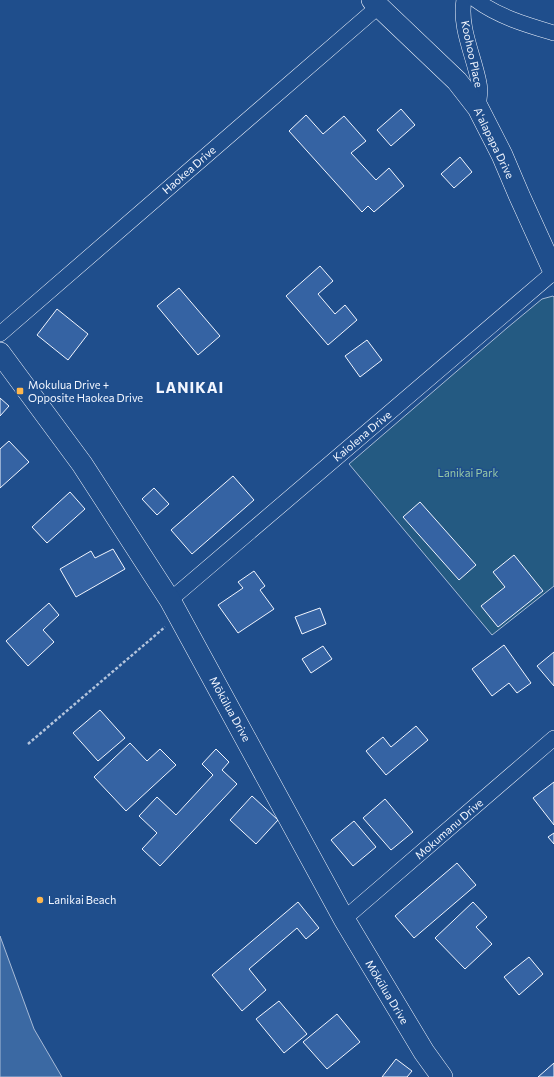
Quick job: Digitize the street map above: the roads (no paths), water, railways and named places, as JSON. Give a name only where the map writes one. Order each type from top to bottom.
[{"type":"street","name":"Koohoo Place","points":[[464,0],[462,9],[464,25],[479,83],[480,94],[478,108]]},
{"type":"street","points":[[476,0],[488,9],[528,25],[554,33]]},
{"type":"street","name":"Aʻalapapa Drive","points":[[375,3],[457,81],[478,108],[502,155],[554,272]]},
{"type":"street","name":"Haokea Drive","points":[[0,334],[375,3]]},
{"type":"street","name":"Kaiolena Drive","points":[[174,608],[554,272]]},
{"type":"street","name":"Mōkūlua Drive","points":[[0,353],[82,464],[174,608],[344,919],[424,1052],[442,1077]]},
{"type":"street","name":"Mokumanu Drive","points":[[344,919],[554,738]]},
{"type":"place","name":"Mokulua Drive + Opposite Haokea Drive","points":[[20,391]]},
{"type":"place","name":"Lanikai Beach","points":[[40,900]]},
{"type":"district","name":"LANIKAI","points":[[190,388]]},
{"type":"park label","name":"Lanikai Park","points":[[468,473]]}]
